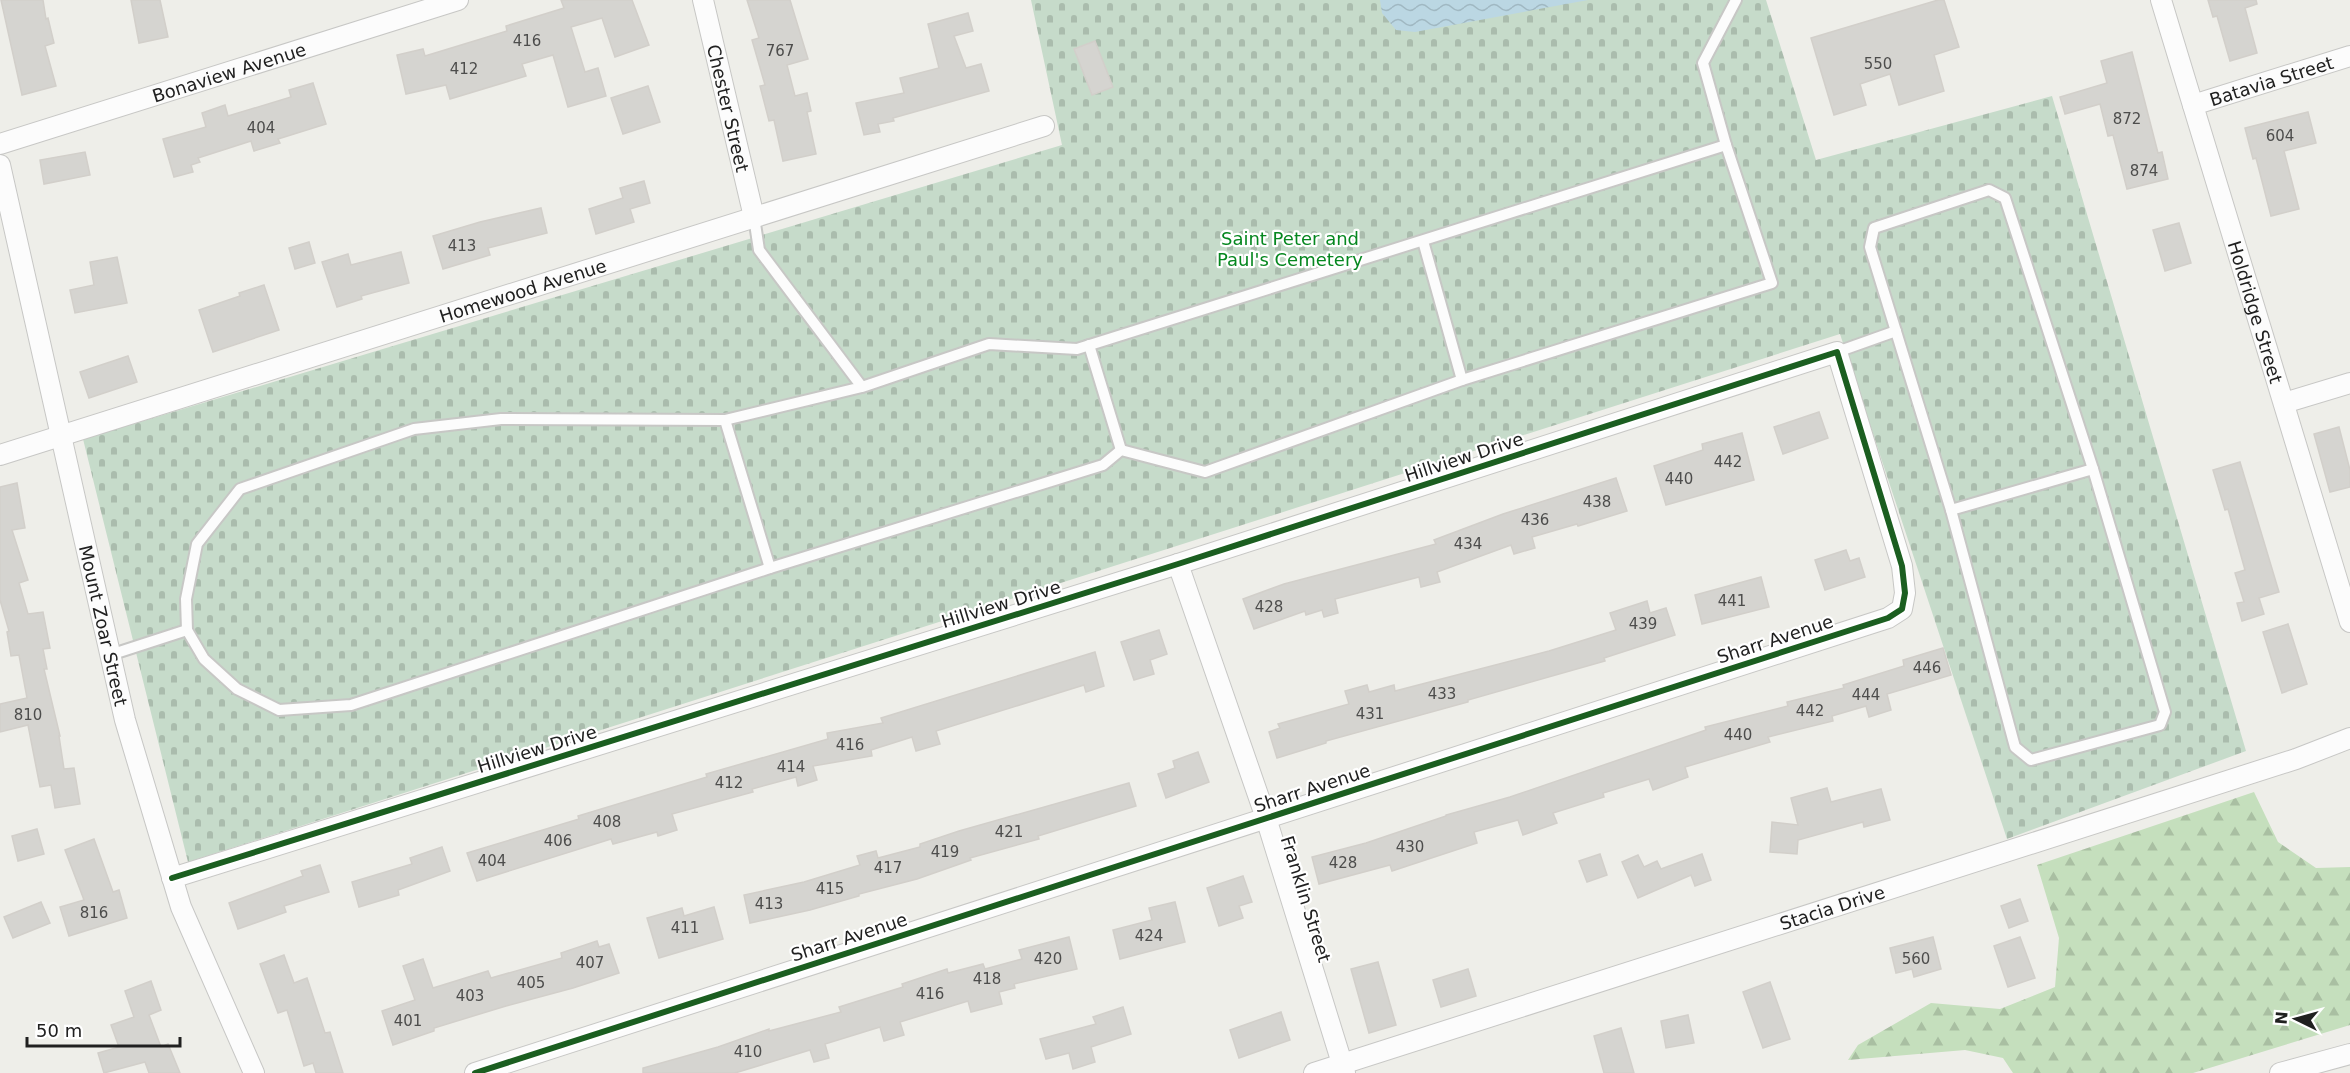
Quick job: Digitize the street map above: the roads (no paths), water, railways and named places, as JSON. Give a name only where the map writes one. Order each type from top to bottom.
[{"type":"street","name":"Bonaview Avenue","points":[[0,144],[458,0]]},
{"type":"street","name":"Chester Street","points":[[703,0],[754,217]]},
{"type":"street","name":"Holdridge Street","points":[[2161,0],[2350,622]]},
{"type":"street","name":"Batavia Street","points":[[2193,105],[2350,56]]},
{"type":"street","name":"Homewood Avenue","points":[[0,455],[1044,126]]},
{"type":"street","name":"Mount Zoar Street","points":[[0,165],[128,732],[182,908],[254,1073]]},
{"type":"street","name":"Hillview Drive","points":[[172,878],[1178,564],[1837,352]]},
{"type":"street","name":"Sharr Avenue","points":[[475,1073],[1888,618],[1902,609],[1905,593],[1902,566],[1837,352]]},
{"type":"street","points":[[2284,403],[2350,383]]},
{"type":"street","name":"Franklin Street","points":[[1178,564],[1266,818],[1343,1068]]},
{"type":"street","name":"Stacia Drive","points":[[1314,1073],[1343,1068],[2296,759],[2350,738]]},
{"type":"street","points":[[2280,1073],[2350,1054]]},
{"type":"lane","points":[[1121,450],[1205,472],[1462,380],[1772,283],[1726,145],[1703,63],[1736,0]]},
{"type":"lane","points":[[1121,450],[1103,465],[770,568],[351,705],[279,710],[237,688],[204,658],[187,630],[186,599],[197,544],[240,489],[414,429],[501,419],[725,420],[862,387],[989,344],[1077,349],[1726,145]]},
{"type":"lane","points":[[1989,190],[2005,198],[2093,470],[2165,712],[2160,725],[2031,760],[2015,747],[1950,510],[1869,247],[1874,228],[1989,190]]},
{"type":"lane","points":[[754,217],[759,250],[862,387]]},
{"type":"lane","points":[[1424,241],[1462,380]]},
{"type":"lane","points":[[1837,352],[1896,331]]},
{"type":"lane","points":[[1089,345],[1121,450]]},
{"type":"lane","points":[[725,420],[770,568]]},
{"type":"lane","points":[[1950,510],[2093,470]]},
{"type":"lane","points":[[111,655],[187,630]]},
{"type":"water","points":[[1380,0],[1588,0],[1415,32],[1396,30],[1382,13]]},
{"type":"park label","name":"Saint Peter and Paul's Cemetery","points":[[1290,248]]}]
